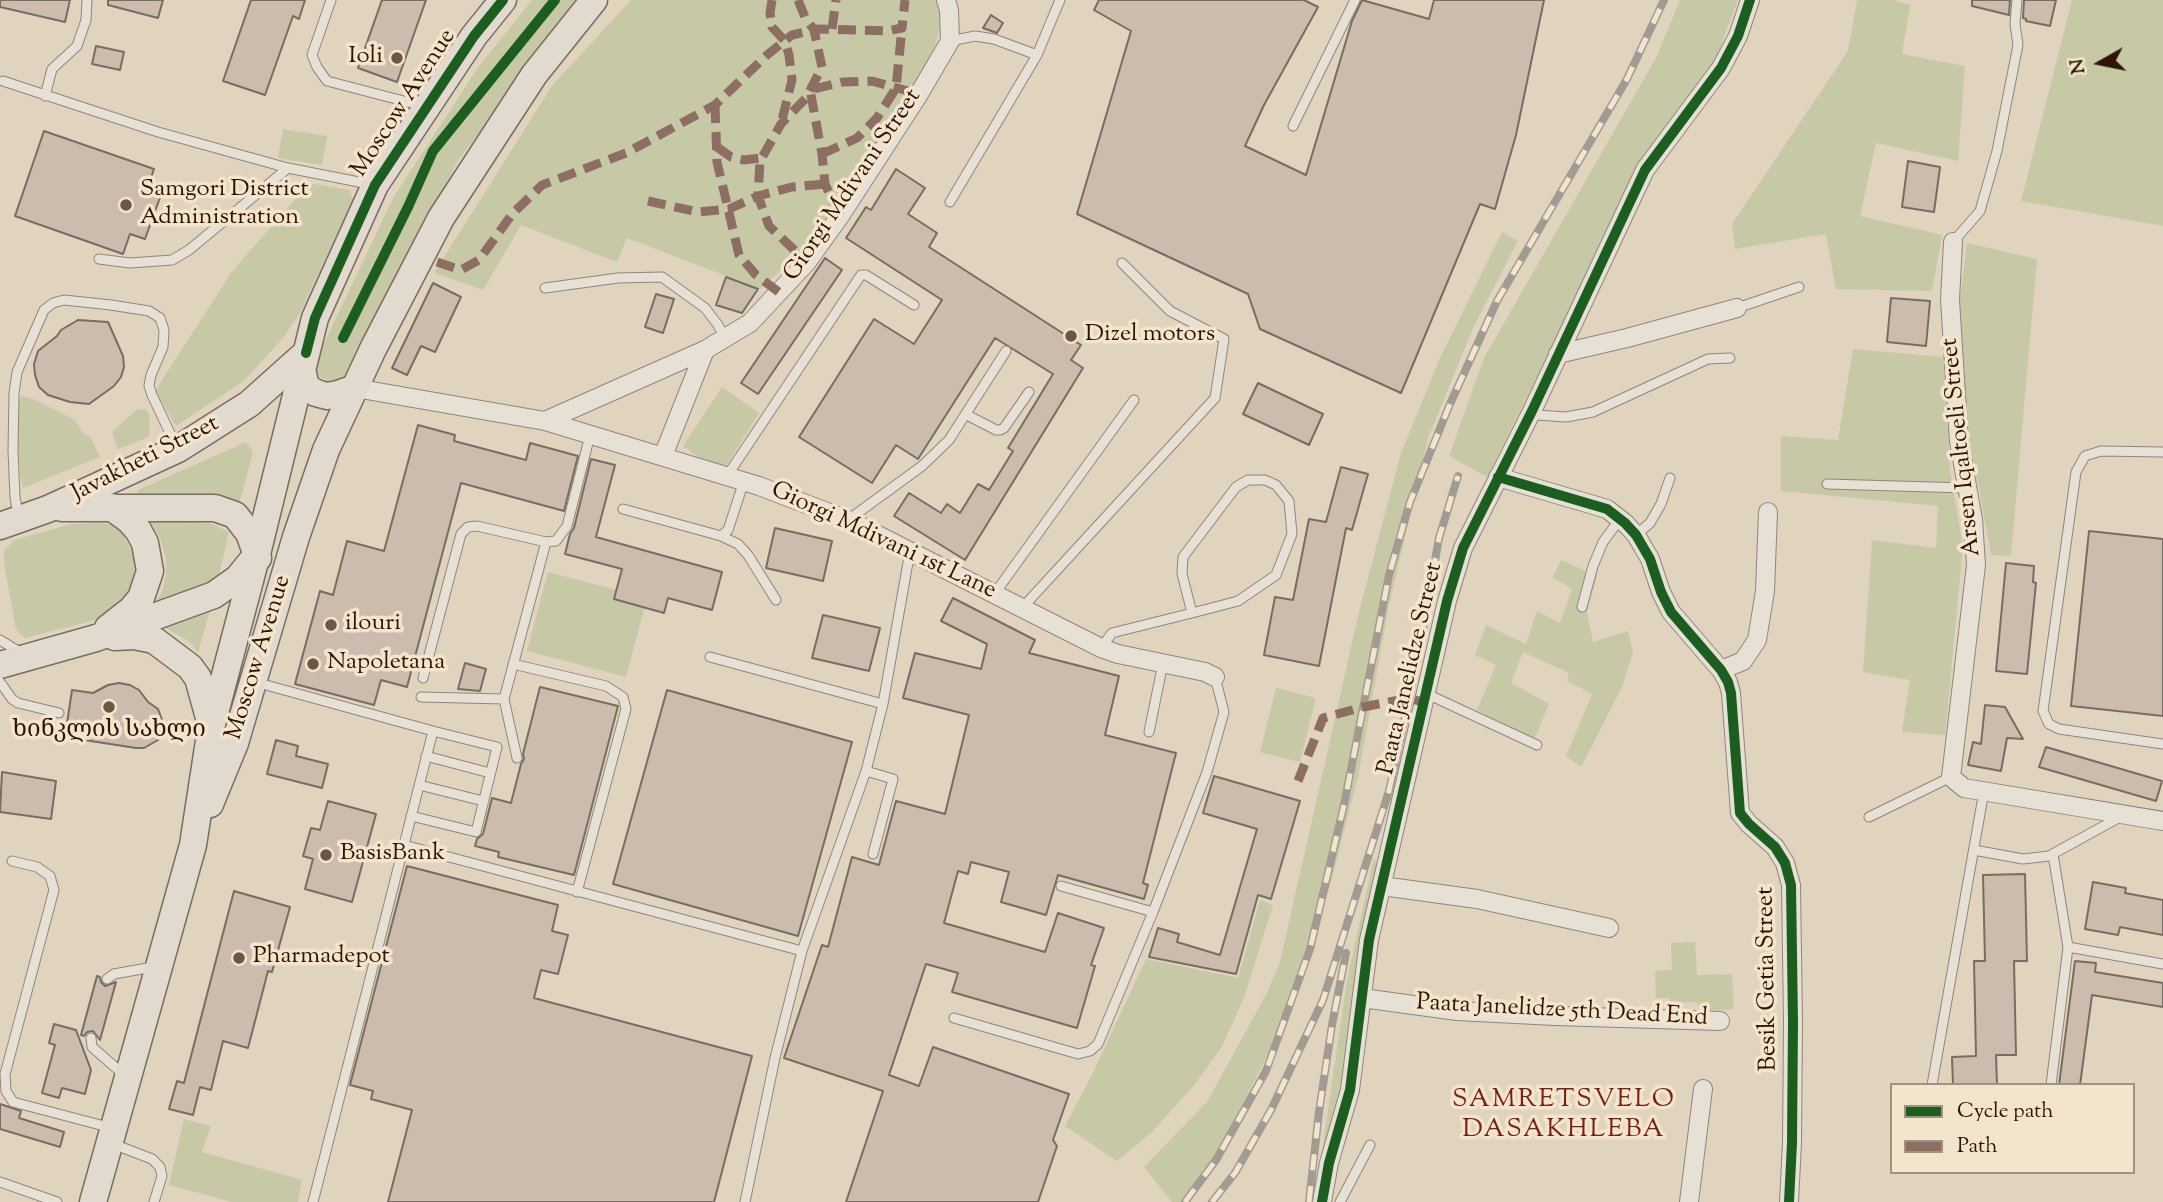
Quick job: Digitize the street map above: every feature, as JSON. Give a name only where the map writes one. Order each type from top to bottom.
[{"type":"main road","name":"Moscow Avenue","points":[[193,845],[211,728],[316,318],[375,185],[474,36],[503,0]]},
{"type":"main road","name":"Moscow Avenue","points":[[93,1202],[193,845],[235,743],[296,537],[326,450],[373,349],[441,218],[534,75],[594,0]]},
{"type":"main road","points":[[304,361],[306,387],[316,393],[327,396],[355,388]]},
{"type":"main road","name":"Javakheti Street","points":[[9,526],[178,449],[249,404],[304,361]]},
{"type":"main road","points":[[0,665],[96,638],[214,595],[237,578],[257,554],[277,528],[326,450]]},
{"type":"main road","points":[[96,638],[131,610],[141,598],[150,571],[145,543],[138,530],[111,508]]},
{"type":"main road","name":"Javakheti Street","points":[[48,509],[215,508],[235,515],[249,533],[257,554],[267,588],[271,625]]},
{"type":"main road","points":[[96,638],[134,636],[154,640],[177,655],[198,678],[211,728]]},
{"type":"street","points":[[946,0],[950,41]]},
{"type":"street","name":"Paata Janelidze Street","points":[[1322,1202],[1329,1163],[1350,1090],[1369,940],[1447,601],[1462,548],[1532,411],[1645,170],[1721,68],[1738,36],[1750,0]]},
{"type":"street","name":"Giorgi Mdivani Street","points":[[545,421],[705,350],[750,323],[807,262],[840,216],[950,41]]},
{"type":"street","name":"Arsen Iqaltoeli Street","points":[[1951,777],[1976,565],[1973,519],[1959,442],[1950,313],[1953,242]]},
{"type":"street","points":[[1558,354],[1628,338],[1737,307]]},
{"type":"street","points":[[663,457],[705,350]]},
{"type":"street","points":[[355,388],[545,421]]},
{"type":"street","name":"Giorgi Mdivani 1st Lane","points":[[545,421],[736,478],[848,520],[1101,648],[1205,672],[1214,677]]},
{"type":"street","name":"Besik Getia Street","points":[[1498,477],[1607,509],[1620,519],[1636,535],[1650,559],[1671,612],[1721,670],[1728,682],[1740,813],[1775,847],[1785,863],[1790,885],[1793,1022],[1789,1202]]},
{"type":"street","points":[[1721,670],[1743,661],[1757,640],[1765,591],[1768,512]]},
{"type":"street","points":[[1951,777],[1964,788],[2163,821]]},
{"type":"street","points":[[1382,886],[1476,899],[1609,928]]},
{"type":"street","name":"Paata Janelidze 5th Dead End","points":[[1362,998],[1457,1011],[1720,1021]]},
{"type":"street","points":[[1689,1202],[1703,1089]]},
{"type":"lane","points":[[45,96],[52,69],[77,46],[86,20],[88,0]]},
{"type":"lane","points":[[331,0],[312,55],[327,81],[426,107]]},
{"type":"lane","points":[[950,202],[1038,55],[1060,0]]},
{"type":"lane","points":[[1293,126],[1355,0]]},
{"type":"lane","points":[[1953,242],[1980,211],[1997,151],[2018,45],[2015,24],[2017,0]]},
{"type":"lane","points":[[950,41],[975,36],[994,39],[1038,55]]},
{"type":"lane","points":[[3,81],[158,132],[289,168],[375,185]]},
{"type":"lane","points":[[99,259],[130,263],[172,260],[189,250],[289,168]]},
{"type":"lane","points":[[1023,607],[1215,398],[1224,339],[1170,311],[1122,263]]},
{"type":"lane","points":[[722,536],[728,530],[736,478],[860,275],[866,275],[914,305]]},
{"type":"lane","points":[[545,288],[618,278],[662,277],[705,308],[725,338]]},
{"type":"lane","points":[[1737,307],[1800,287]]},
{"type":"lane","points":[[9,526],[15,497],[13,450],[17,372],[44,310],[52,303],[64,300],[111,305],[149,311],[160,318],[164,330],[163,347],[149,386],[178,449]]},
{"type":"lane","points":[[848,520],[934,456],[949,440],[1006,351]]},
{"type":"lane","points":[[1532,411],[1537,415],[1566,417],[1593,412],[1708,359],[1730,358]]},
{"type":"lane","points":[[967,415],[1000,430],[1029,391]]},
{"type":"lane","points":[[995,593],[1133,400]]},
{"type":"lane","points":[[423,678],[461,534],[468,527],[477,526],[546,542],[556,541],[567,526],[590,435]]},
{"type":"lane","points":[[2163,452],[2101,451],[2085,456],[2076,472],[2043,711],[2049,724],[2059,729],[2163,744]]},
{"type":"lane","points":[[1636,535],[1656,514],[1670,478]]},
{"type":"lane","points":[[1101,648],[1112,633],[1192,613],[1238,601],[1276,575],[1292,534],[1289,501],[1276,485],[1265,480],[1248,480],[1236,487],[1184,557],[1182,574],[1192,613]]},
{"type":"lane","points":[[1828,484],[1966,488]]},
{"type":"lane","points":[[623,509],[722,536],[738,544],[776,600]]},
{"type":"lane","points":[[1582,607],[1593,566],[1603,542],[1620,519]]},
{"type":"lane","points":[[517,758],[504,699],[546,542]]},
{"type":"lane","points":[[745,1202],[775,1058],[802,951],[866,771],[883,704],[911,551]]},
{"type":"lane","points":[[0,640],[28,657]]},
{"type":"lane","points":[[710,657],[883,704]]},
{"type":"lane","points":[[1149,732],[1163,663]]},
{"type":"lane","points":[[513,664],[606,686],[623,697],[626,709],[578,892]]},
{"type":"lane","points":[[954,1018],[1078,1054],[1090,1051],[1098,1044],[1207,772],[1224,712],[1214,677]]},
{"type":"lane","points":[[254,681],[497,747],[476,832],[411,816]]},
{"type":"lane","points":[[0,682],[18,703],[59,713]]},
{"type":"lane","points":[[1427,694],[1537,745]]},
{"type":"lane","points":[[421,697],[504,699]]},
{"type":"lane","points":[[313,1202],[433,731]]},
{"type":"lane","points":[[426,756],[490,773]]},
{"type":"lane","points":[[866,771],[893,779],[873,854]]},
{"type":"lane","points":[[1869,817],[1951,777]]},
{"type":"lane","points":[[419,785],[483,801]]},
{"type":"lane","points":[[1932,1083],[1984,791]]},
{"type":"lane","points":[[1974,850],[2023,859],[2036,858],[2053,854],[2123,815]]},
{"type":"lane","points":[[404,845],[802,951]]},
{"type":"lane","points":[[2051,1083],[2068,947],[2053,854]]},
{"type":"lane","points":[[12,861],[37,867],[50,876],[54,890],[5,1074],[3,1092],[13,1102],[111,1136],[152,1159],[160,1167],[162,1176],[155,1202]]},
{"type":"lane","points":[[1061,886],[1153,912]]},
{"type":"lane","points":[[2068,947],[2163,964]]},
{"type":"lane","points":[[107,979],[114,974],[159,966]]},
{"type":"lane","points":[[91,1038],[92,1047],[127,1078]]},
{"type":"lane","points":[[1340,1202],[1370,1145]]},
{"type":"lane","points":[[0,1182],[57,1202]]},
{"type":"green space","points":[[532,0],[582,0],[459,159],[344,382],[334,384],[316,375],[313,367],[393,198],[477,69]]},
{"type":"green space","points":[[631,0],[938,0],[941,20],[929,62],[828,219],[810,245],[760,289],[627,238],[617,262],[521,225],[483,290],[434,273],[552,86]]},
{"type":"green space","points":[[1680,0],[1738,0],[1713,66],[1642,164],[1487,477],[1449,456],[1484,358],[1656,58]]},
{"type":"green space","points":[[1857,0],[1893,0],[1910,5],[1902,54],[1965,66],[1958,161],[1876,143],[1860,216],[1942,235],[1932,291],[1836,289],[1826,234],[1735,249],[1732,224],[1848,51]]},
{"type":"green space","points":[[2072,0],[2163,0],[2163,226],[2021,201]]},
{"type":"green space","points":[[283,129],[327,136],[322,165],[278,158]]},
{"type":"green space","points":[[309,183],[350,190],[353,200],[300,313],[283,338],[244,381],[176,426],[155,391],[231,273]]},
{"type":"green space","points":[[1502,232],[1518,241],[1474,326],[1428,438],[1388,610],[1358,777],[1330,886],[1290,1010],[1217,1155],[1181,1202],[1172,1202],[1144,1167],[1207,1102],[1267,993],[1280,962],[1359,612],[1401,453],[1440,358]]},
{"type":"green space","points":[[1967,243],[2037,259],[2011,556],[1991,555],[1979,488],[1967,443],[1959,307]]},
{"type":"green space","points":[[1853,349],[1944,357],[1950,471],[1963,546],[1945,735],[1902,732],[1910,680],[1863,672],[1872,540],[1936,548],[1938,506],[1781,491],[1781,436],[1838,440]]},
{"type":"green space","points":[[722,387],[759,413],[721,474],[683,446]]},
{"type":"green space","points":[[22,396],[75,420],[82,432],[91,438],[100,457],[23,488],[16,420],[18,402]]},
{"type":"green space","points":[[146,409],[149,414],[149,437],[118,449],[112,432],[136,410]]},
{"type":"green space","points":[[246,442],[253,452],[240,501],[138,495],[138,490]]},
{"type":"green space","points":[[150,521],[210,523],[229,532],[218,580],[156,602],[162,592],[166,575],[166,558],[160,538]]},
{"type":"green space","points":[[103,523],[120,527],[136,560],[128,595],[107,617],[25,638],[16,630],[4,551],[14,540],[71,524]]},
{"type":"green space","points":[[1561,560],[1597,576],[1587,612],[1593,642],[1628,631],[1633,652],[1622,687],[1581,767],[1566,756],[1592,694],[1567,681],[1569,673],[1523,652],[1511,683],[1549,704],[1534,740],[1477,710],[1496,665],[1475,655],[1486,625],[1526,644],[1537,611],[1560,623],[1572,589],[1553,577]]},
{"type":"green space","points":[[548,572],[647,598],[626,677],[527,651]]},
{"type":"green space","points":[[210,610],[198,653],[190,642],[161,625]]},
{"type":"green space","points":[[1276,688],[1316,698],[1300,762],[1260,752]]},
{"type":"green space","points":[[1374,858],[1377,865],[1358,978],[1342,1100],[1315,1199],[1347,980]]},
{"type":"green space","points":[[1260,900],[1273,905],[1244,998],[1221,1048],[1195,1084],[1152,1132],[1117,1161],[1065,1126],[1146,959],[1238,978]]},
{"type":"green space","points":[[1695,942],[1697,975],[1732,974],[1734,1009],[1701,1011],[1696,1002],[1670,1003],[1669,998],[1656,998],[1655,971],[1672,970],[1671,943]]},
{"type":"green space","points":[[184,1119],[211,1126],[202,1152],[302,1180],[298,1202],[232,1202],[169,1185]]},
{"type":"building","points":[[0,0],[70,0],[65,22],[0,7]]},
{"type":"building","points":[[108,0],[163,0],[158,18],[108,5]]},
{"type":"building","points":[[251,0],[305,0],[299,19],[293,16],[265,95],[223,81]]},
{"type":"building","points":[[382,0],[426,0],[397,82],[358,68]]},
{"type":"building","points":[[1099,0],[1304,0],[1318,7],[1264,105],[1245,146],[1306,175],[1352,21],[1362,0],[1429,19],[1434,0],[1544,0],[1516,135],[1495,209],[1480,204],[1401,393],[1260,329],[1248,294],[1077,214],[1131,31],[1094,10]]},
{"type":"building","points":[[1972,0],[2010,0],[2009,15],[1972,6]]},
{"type":"building","points":[[2024,0],[2056,0],[2050,26],[2023,18]]},
{"type":"building","points":[[991,15],[1003,23],[997,33],[983,28]]},
{"type":"building","points":[[96,46],[124,52],[120,70],[92,64]]},
{"type":"building","points":[[44,131],[154,169],[148,187],[162,192],[145,239],[130,234],[123,254],[15,216]]},
{"type":"building","points":[[1908,161],[1940,167],[1934,212],[1902,207]]},
{"type":"building","points":[[896,169],[925,188],[908,214],[937,233],[929,247],[1081,345],[1071,360],[1083,368],[965,560],[894,516],[909,493],[941,513],[947,504],[960,513],[978,484],[989,490],[1013,451],[1008,448],[1053,374],[995,338],[918,459],[896,445],[872,483],[799,437],[874,319],[914,344],[942,300],[846,238],[866,207],[871,210]]},
{"type":"building","points":[[825,258],[842,270],[758,394],[741,383]]},
{"type":"building","points":[[726,277],[758,289],[742,313],[716,305]]},
{"type":"building","points":[[433,283],[461,297],[435,352],[421,346],[407,375],[392,368]]},
{"type":"building","points":[[656,294],[674,299],[663,333],[645,327]]},
{"type":"building","points":[[1891,298],[1930,301],[1926,346],[1887,342]]},
{"type":"building","points":[[78,320],[108,322],[123,356],[121,377],[114,386],[89,404],[70,402],[48,395],[39,387],[35,375],[34,364],[38,351],[61,330]]},
{"type":"building","points":[[1258,383],[1323,414],[1309,445],[1243,414]]},
{"type":"building","points":[[418,425],[455,435],[454,441],[526,460],[530,443],[578,456],[564,511],[461,483],[407,687],[381,680],[374,705],[295,684],[320,591],[333,595],[347,541],[384,551]]},
{"type":"building","points":[[591,459],[615,465],[596,537],[722,572],[712,610],[668,598],[664,613],[614,599],[622,569],[565,554]]},
{"type":"building","points":[[1341,467],[1368,474],[1352,530],[1346,528],[1319,666],[1264,655],[1275,597],[1293,600],[1309,519],[1326,522]]},
{"type":"building","points":[[775,528],[832,541],[823,581],[766,568]]},
{"type":"building","points":[[2089,531],[2163,539],[2163,716],[2071,706]]},
{"type":"building","points":[[2006,563],[2034,566],[2033,582],[2036,583],[2027,674],[1996,671]]},
{"type":"building","points":[[953,598],[1035,640],[1029,653],[1119,676],[1105,735],[1176,753],[1143,883],[1148,885],[1144,899],[1058,875],[1046,915],[1001,902],[1009,872],[971,862],[968,874],[958,871],[944,923],[1045,952],[1058,913],[1104,928],[1091,965],[1095,966],[1077,1028],[952,992],[958,973],[926,964],[889,1075],[919,1086],[933,1047],[1069,1094],[1053,1140],[1057,1146],[1038,1202],[846,1202],[883,1091],[784,1058],[822,945],[828,947],[852,857],[879,865],[896,801],[945,814],[969,715],[903,698],[915,653],[981,669],[987,644],[941,621]]},
{"type":"building","points":[[823,615],[880,628],[869,671],[812,658]]},
{"type":"building","points":[[465,663],[486,669],[480,691],[458,689]]},
{"type":"building","points":[[119,683],[139,690],[148,702],[158,709],[164,725],[158,740],[144,748],[136,748],[65,737],[72,690],[93,693]]},
{"type":"building","points":[[540,687],[618,706],[574,875],[498,857],[499,852],[475,846],[477,839],[483,834],[492,798],[511,803]]},
{"type":"building","points":[[667,690],[852,742],[798,936],[613,884]]},
{"type":"building","points":[[1985,705],[2005,707],[2023,739],[2007,738],[2001,771],[1968,765],[1973,742],[1981,744]]},
{"type":"building","points":[[276,740],[298,746],[296,756],[328,764],[322,788],[267,774]]},
{"type":"building","points":[[2046,747],[2162,781],[2156,801],[2039,767]]},
{"type":"building","points":[[2,772],[56,781],[51,819],[0,812]]},
{"type":"building","points":[[1214,776],[1300,801],[1271,899],[1258,895],[1236,974],[1149,957],[1158,928],[1179,934],[1177,942],[1220,955],[1257,829],[1203,813]]},
{"type":"building","points":[[328,801],[376,814],[352,902],[305,889],[313,859],[303,856],[311,828],[320,830]]},
{"type":"building","points":[[407,866],[558,905],[552,931],[568,935],[558,974],[541,970],[534,998],[752,1056],[714,1202],[388,1202],[412,1110],[371,1099],[373,1091],[350,1085]]},
{"type":"building","points":[[2025,874],[2027,961],[2014,961],[2016,1055],[1996,1055],[1997,1083],[1953,1083],[1952,1057],[1976,1056],[1974,961],[1985,961],[1983,875]]},
{"type":"building","points":[[2093,882],[2126,888],[2125,893],[2163,900],[2163,935],[2120,927],[2118,935],[2085,929]]},
{"type":"building","points":[[234,891],[290,907],[272,972],[268,971],[248,1048],[223,1041],[211,1090],[200,1087],[193,1115],[169,1109],[177,1081],[184,1083]]},
{"type":"building","points":[[2075,961],[2096,963],[2095,972],[2163,983],[2163,1007],[2092,995],[2080,1083],[2059,1083]]},
{"type":"building","points":[[97,976],[105,986],[116,982],[100,1040],[93,1031],[81,1035]]},
{"type":"building","points":[[54,1024],[76,1030],[91,1070],[85,1094],[62,1088],[59,1098],[42,1093],[55,1045],[49,1043]]},
{"type":"building","points":[[0,1104],[21,1111],[19,1118],[64,1132],[60,1147],[0,1129]]},
{"type":"railway","points":[[1185,1202],[1216,1160],[1266,1071],[1310,949],[1344,805],[1389,575],[1410,502],[1450,404],[1497,301],[1627,79],[1664,0]]},
{"type":"railway","points":[[1212,1202],[1235,1173],[1271,1110],[1323,1000],[1389,791],[1417,662],[1439,538],[1458,476]]},
{"type":"railway","points":[[1309,1202],[1319,1112],[1346,953]]},
{"type":"marked path","points":[[772,0],[772,27],[785,41],[792,80],[781,124]]},
{"type":"marked path","points":[[798,0],[814,30],[822,67],[806,98],[781,124],[760,161],[758,196],[769,226],[807,262]]},
{"type":"marked path","points":[[832,29],[836,0]]},
{"type":"marked path","points":[[437,262],[461,270],[479,260],[513,213],[542,185],[626,153],[715,105],[792,35],[819,29],[888,31],[902,28],[905,0]]},
{"type":"marked path","points":[[822,154],[857,138],[877,118],[896,88],[902,28]]},
{"type":"marked path","points":[[840,216],[825,184],[810,90],[843,82],[872,81],[919,94]]},
{"type":"marked path","points":[[715,105],[717,162],[739,255],[756,275],[780,293]]},
{"type":"marked path","points":[[717,147],[731,157],[744,160],[761,158]]},
{"type":"marked path","points":[[648,201],[698,212],[729,209],[758,196],[792,187],[825,184]]},
{"type":"marked path","points":[[1298,781],[1323,718],[1409,698],[1425,703]]},
{"type":"cycle path","points":[[306,353],[315,318],[375,185],[474,36],[503,0]]},
{"type":"cycle path","points":[[343,338],[433,151],[555,0]]},
{"type":"cycle path","points":[[1322,1202],[1329,1163],[1350,1090],[1369,940],[1447,601],[1463,548],[1532,411],[1645,170],[1721,68],[1738,36],[1750,0]]},
{"type":"cycle path","points":[[1498,477],[1607,509],[1625,523],[1636,535],[1650,559],[1671,612],[1721,670],[1728,682],[1740,813],[1775,847],[1785,863],[1791,885],[1793,1022],[1789,1202]]},
{"type":"place","name":"Ioli","points":[[397,58]]},
{"type":"place","name":"Samgori District Administration","points":[[126,205]]},
{"type":"place","name":"Dizel motors","points":[[1071,336]]},
{"type":"place","name":"ilouri","points":[[331,625]]},
{"type":"place","name":"Napoletana","points":[[313,664]]},
{"type":"place","name":"ხინკლის სახლი","points":[[109,707]]},
{"type":"place","name":"BasisBank","points":[[326,855]]},
{"type":"place","name":"Pharmadepot","points":[[239,958]]},
{"type":"district","name":"SAMRETSVELO DASAKHLEBA","points":[[1564,1117]]}]
